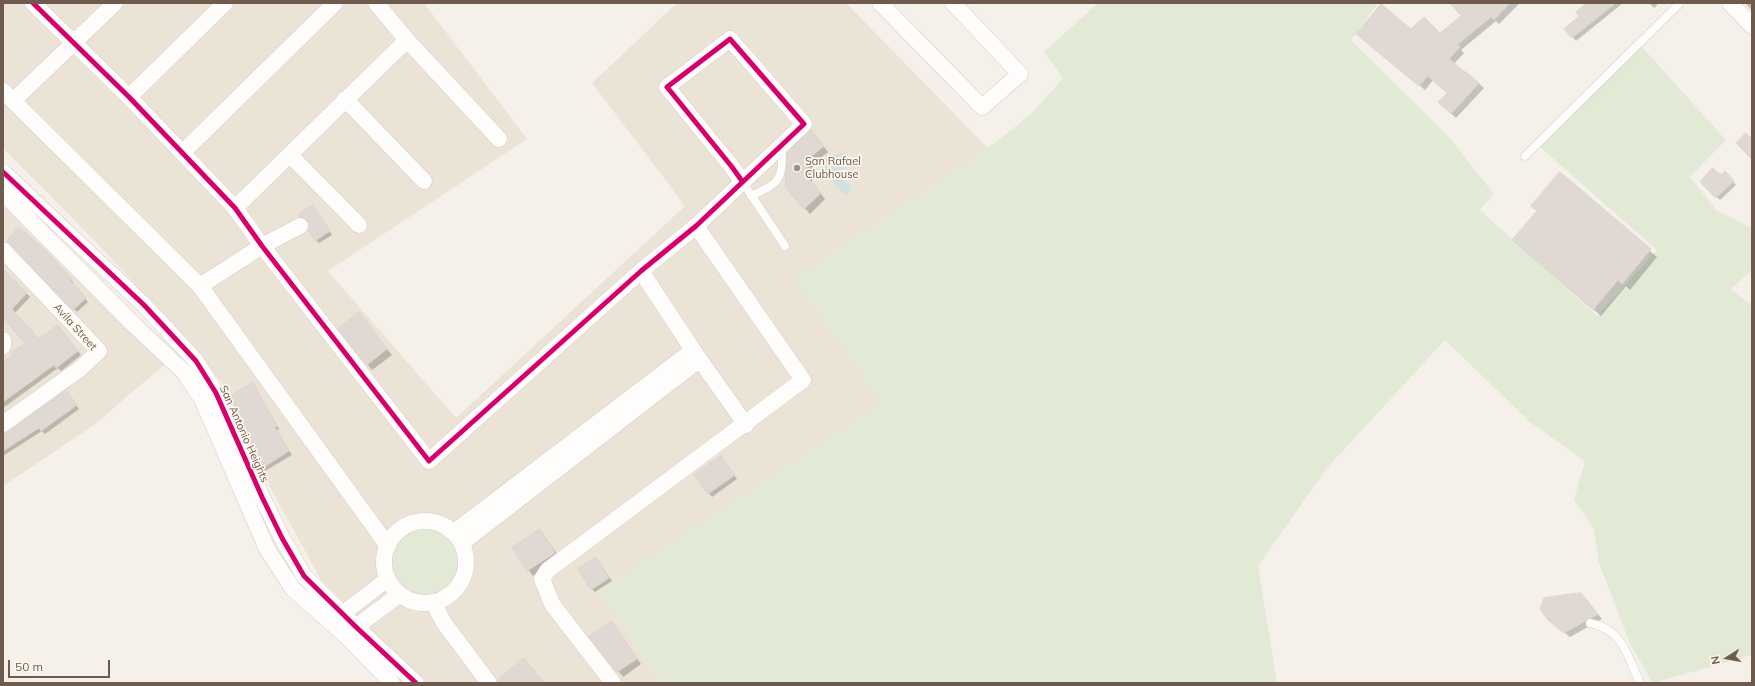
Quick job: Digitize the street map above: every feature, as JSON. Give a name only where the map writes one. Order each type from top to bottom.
[{"type":"street","points":[[33,3],[73,44],[129,97],[235,208],[262,246],[428,461],[641,271],[696,226],[804,124],[730,39],[667,87],[732,167],[742,182]]},
{"type":"street","points":[[115,3],[73,44],[8,96],[200,286],[388,546]]},
{"type":"street","points":[[129,97],[225,3]]},
{"type":"street","points":[[183,152],[335,3]]},
{"type":"street","points":[[376,3],[407,40],[500,139]]},
{"type":"street","points":[[880,3],[982,107],[1020,74],[953,3]]},
{"type":"street","points":[[1730,3],[1752,26]]},
{"type":"street","points":[[235,208],[407,40]]},
{"type":"street","points":[[346,100],[424,181]]},
{"type":"street","points":[[290,155],[359,225]]},
{"type":"street","name":"San Antonio Heights","points":[[4,173],[144,305],[196,361],[216,393],[282,538],[304,576],[336,619]]},
{"type":"street","name":"San Antonio Heights","points":[[3,193],[133,324],[184,372],[202,399],[211,418],[267,548],[294,589],[336,619],[416,683]]},
{"type":"street","points":[[200,286],[262,246],[300,226]]},
{"type":"street","points":[[613,683],[552,604],[542,579],[548,570],[746,425],[803,380],[696,226]]},
{"type":"street","name":"Avila Street","points":[[3,250],[99,351],[81,368],[3,424]]},
{"type":"street","points":[[641,271],[696,355],[746,425]]},
{"type":"street","points":[[3,340],[3,346]]},
{"type":"street","points":[[458,537],[696,355]]},
{"type":"street","points":[[417,521],[430,521],[443,525],[458,537],[466,555],[466,567],[462,580],[455,590],[445,598],[433,602],[410,600],[400,594],[388,579],[385,568],[385,556],[388,546],[395,534],[405,526],[417,521]]},
{"type":"street","points":[[336,619],[388,579]]},
{"type":"street","points":[[350,631],[400,594]]},
{"type":"street","points":[[433,602],[444,623],[489,683]]},
{"type":"street","name":"San Antonio Heights","points":[[350,631],[392,683]]},
{"type":"lane","points":[[1525,156],[1680,3]]},
{"type":"lane","points":[[751,196],[779,180],[781,174],[782,155],[777,148]]},
{"type":"lane","points":[[742,182],[785,246]]},
{"type":"lane","points":[[1590,623],[1602,625],[1613,632],[1624,647],[1640,683]]},
{"type":"shaded area","points":[[3,3],[424,3],[527,139],[328,271],[456,418],[685,206],[592,83],[677,3],[846,3],[988,148],[794,279],[883,403],[598,591],[661,683],[423,683],[321,580],[259,467],[233,399],[200,354],[96,242],[3,148]]},
{"type":"shaded area","points":[[845,153],[851,162],[843,170],[846,181],[852,189],[848,195],[845,195],[820,167],[835,154]]},
{"type":"shaded area","points":[[3,206],[164,365],[94,425],[3,486]]},
{"type":"green space","points":[[1098,3],[1378,3],[1351,40],[1448,136],[1494,194],[1480,210],[1597,316],[1657,250],[1539,146],[1612,73],[1642,47],[1726,140],[1690,177],[1716,210],[1752,228],[1752,270],[1731,289],[1752,306],[1752,655],[1653,683],[1630,644],[1599,563],[1594,529],[1574,500],[1585,461],[1530,422],[1445,340],[1327,468],[1258,566],[1277,683],[661,683],[598,591],[883,403],[794,279],[988,148],[1031,114],[1063,78],[1044,52]]},
{"type":"green space","points":[[419,529],[431,529],[448,538],[455,549],[457,561],[455,573],[448,584],[431,593],[419,593],[407,588],[398,579],[393,567],[393,555],[398,543],[407,534]]},
{"type":"building","points":[[1450,3],[1510,3],[1494,20],[1491,17],[1457,45],[1460,47],[1449,59],[1479,83],[1451,114],[1438,102],[1447,93],[1428,76],[1419,86],[1356,34],[1381,4],[1411,29],[1424,17],[1440,33],[1461,16]]},
{"type":"building","points":[[1587,3],[1616,3],[1572,38],[1564,29],[1579,16],[1576,12]]},
{"type":"building","name":"San Rafael Clubhouse","points":[[811,130],[824,146],[808,159],[807,177],[821,193],[804,209],[785,187],[787,153]]},
{"type":"building","points":[[1746,133],[1752,139],[1752,159],[1736,143]]},
{"type":"building","points":[[1713,168],[1721,175],[1725,171],[1734,181],[1716,198],[1700,182]]},
{"type":"building","points":[[1560,172],[1651,249],[1622,284],[1618,280],[1593,310],[1512,240],[1537,211],[1531,206]]},
{"type":"building","points":[[313,205],[330,231],[315,241],[308,230],[308,221],[298,215]]},
{"type":"building","points":[[19,227],[46,251],[72,279],[70,280],[86,298],[73,310],[7,241]]},
{"type":"building","points":[[3,269],[27,293],[12,309],[39,339],[58,325],[78,351],[56,368],[54,365],[3,402],[3,362],[13,355],[11,353],[25,343],[3,318]]},
{"type":"building","points":[[359,312],[387,349],[367,365],[338,329]]},
{"type":"building","points":[[253,383],[289,451],[261,469],[250,447],[253,446],[240,424],[243,422],[229,397]]},
{"type":"building","points":[[66,390],[77,405],[41,431],[39,428],[3,451],[3,433],[9,432]]},
{"type":"building","points":[[721,456],[735,475],[708,494],[694,475]]},
{"type":"building","points":[[540,529],[555,553],[527,571],[512,548]]},
{"type":"building","points":[[596,557],[609,578],[591,590],[578,569]]},
{"type":"building","points":[[1581,593],[1598,614],[1564,633],[1548,620],[1540,609],[1544,598]]},
{"type":"building","points":[[612,621],[637,659],[617,672],[589,637]]},
{"type":"building","points":[[524,658],[544,683],[498,683],[498,680]]},
{"type":"cycle path","points":[[33,3],[129,97],[235,208],[262,246],[429,461],[641,271],[696,226],[804,124],[730,39],[667,87],[742,181]]},
{"type":"cycle path","points":[[3,172],[144,305],[196,361],[216,393],[262,497],[282,538],[304,576],[416,683]]},
{"type":"place","name":"San Rafael Clubhouse","points":[[797,168]]}]
